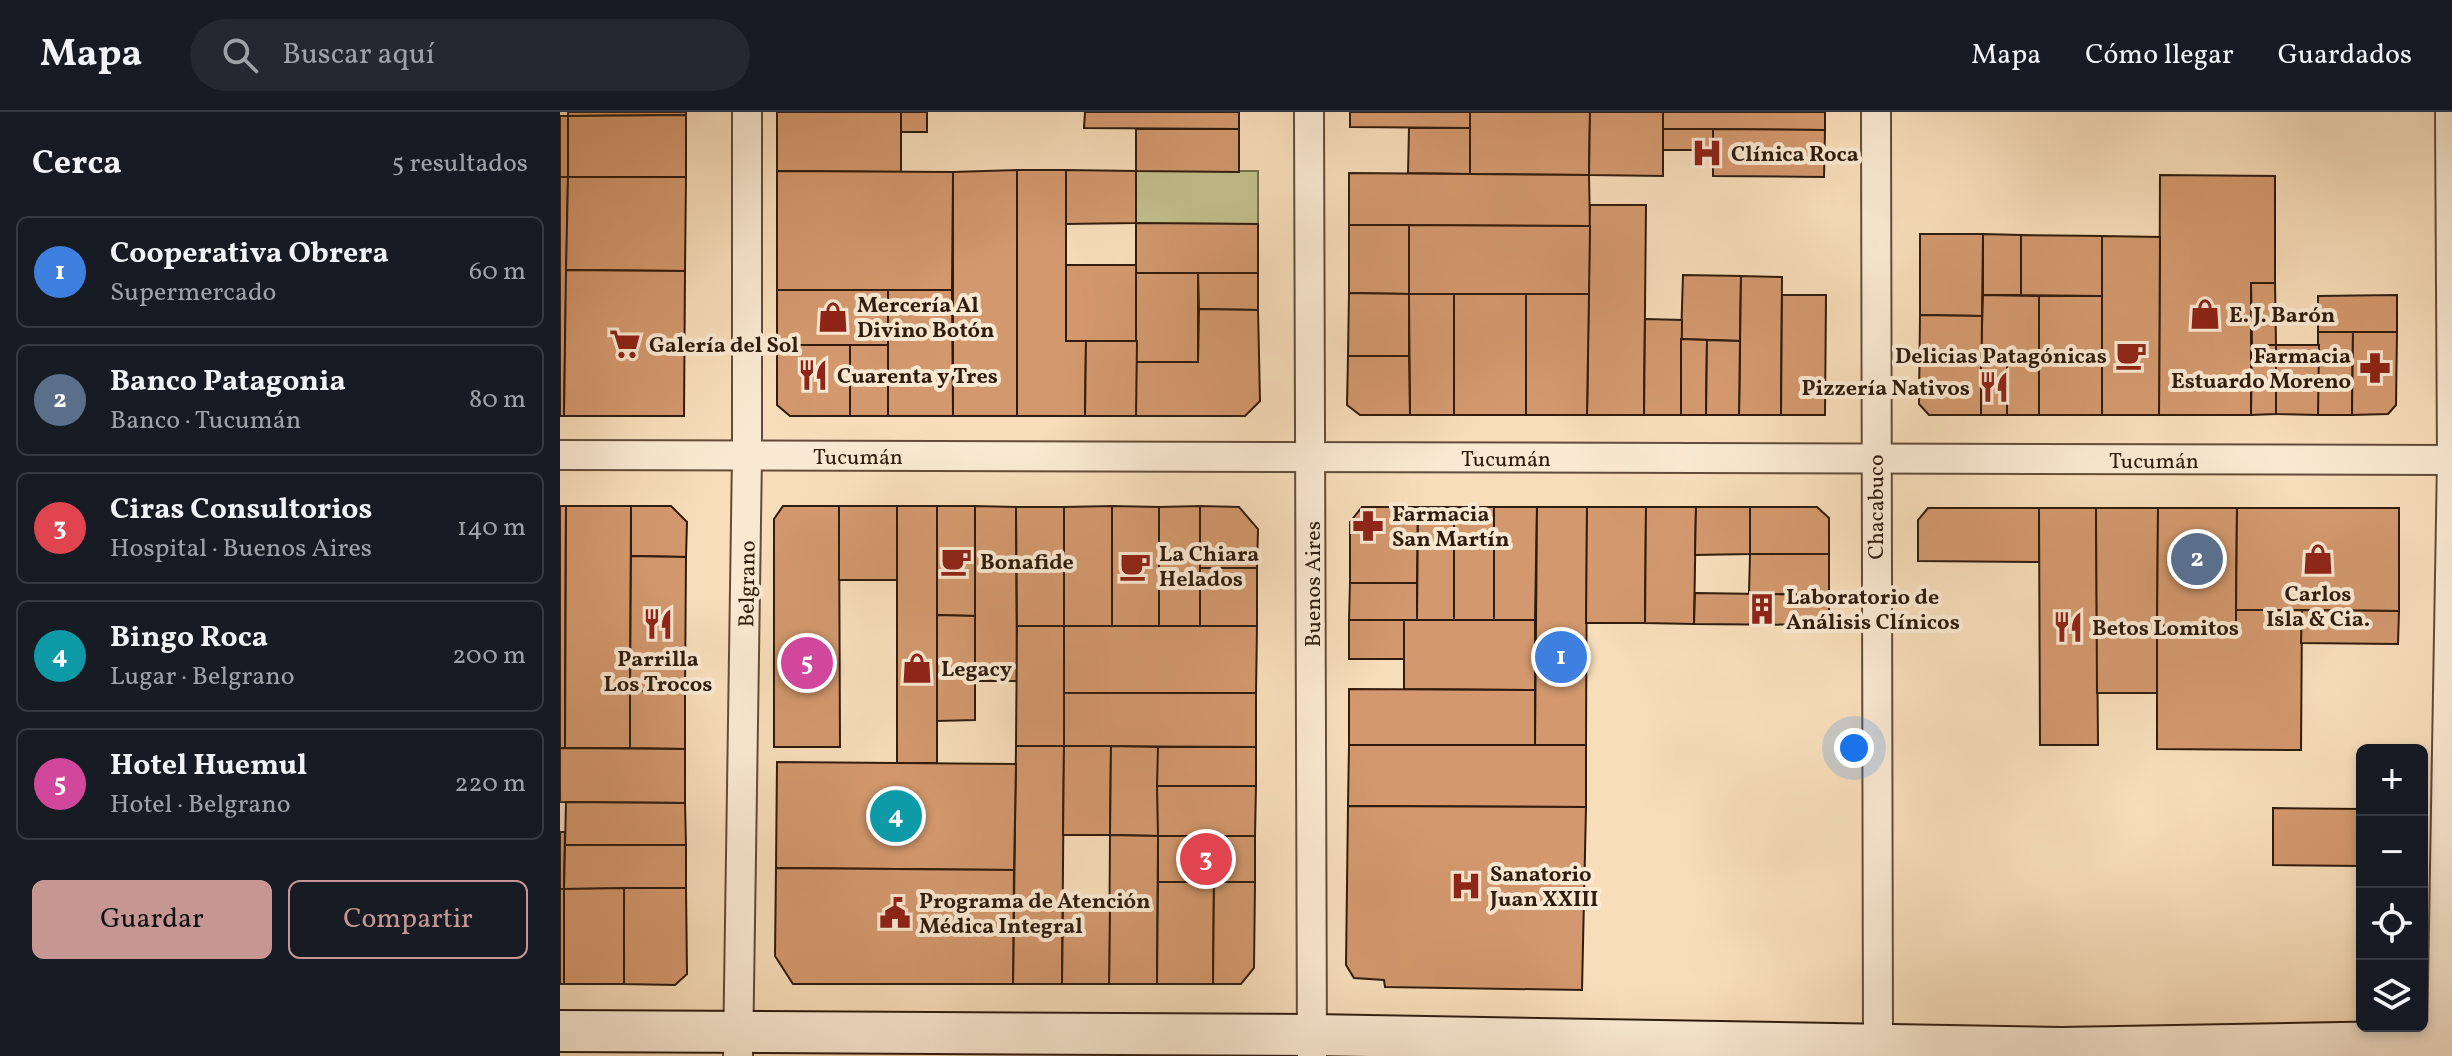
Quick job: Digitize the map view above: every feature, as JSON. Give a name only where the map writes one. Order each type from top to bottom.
[{"type":"main road","points":[[560,1031],[588,1044],[2061,1048],[2449,1042]]},
{"type":"street","name":"Belgrano","points":[[739,1043],[747,455],[747,112]]},
{"type":"street","name":"Buenos Aires","points":[[1309,112],[1312,1045]]},
{"type":"street","name":"Chacabuco","points":[[1876,112],[1878,1047]]},
{"type":"street","points":[[2385,1056],[2416,1044],[2449,1042],[2450,112]]},
{"type":"street","name":"Tucumán","points":[[560,455],[2452,460]]},
{"type":"shaded area","points":[[1136,171],[1258,171],[1258,224],[1136,223]]},
{"type":"building","points":[[568,112],[686,112],[686,115],[568,116]]},
{"type":"building","points":[[777,112],[901,112],[901,172],[777,171]]},
{"type":"building","points":[[901,112],[927,112],[927,132],[901,132]]},
{"type":"building","points":[[1085,112],[1239,112],[1239,129],[1084,128]]},
{"type":"building","points":[[1350,112],[1470,112],[1470,128],[1350,127]]},
{"type":"building","points":[[1470,112],[1590,112],[1589,175],[1470,174]]},
{"type":"building","points":[[1590,112],[1663,112],[1663,176],[1589,175]]},
{"type":"building","points":[[1663,112],[1825,112],[1825,130],[1663,129]]},
{"type":"building","points":[[686,115],[686,177],[568,177],[568,116]]},
{"type":"building","points":[[560,116],[568,116],[568,177],[560,177]]},
{"type":"building","points":[[1409,128],[1470,128],[1470,174],[1408,173]]},
{"type":"building","points":[[1136,129],[1239,129],[1239,172],[1136,171]]},
{"type":"building","points":[[1663,129],[1713,129],[1713,150],[1663,150]]},
{"type":"building","points":[[1713,129],[1825,130],[1824,177],[1713,176]]},
{"type":"building","points":[[1017,170],[1017,416],[953,416],[953,172]]},
{"type":"building","points":[[1017,170],[1066,170],[1066,341],[1086,341],[1085,416],[1017,416]]},
{"type":"building","points":[[1066,170],[1136,171],[1136,223],[1066,224]]},
{"type":"building","points":[[777,171],[953,172],[952,290],[777,290]]},
{"type":"building","points":[[1349,173],[1589,175],[1590,226],[1349,225]]},
{"type":"building","name":"E. J. Barón","points":[[2160,175],[2275,176],[2275,283],[2251,283],[2251,415],[2159,415]]},
{"type":"building","points":[[560,177],[568,177],[564,416],[560,416]]},
{"type":"building","points":[[568,177],[686,177],[685,271],[566,270]]},
{"type":"building","points":[[1590,205],[1646,205],[1644,415],[1587,415]]},
{"type":"building","points":[[1136,223],[1258,224],[1258,273],[1136,273]]},
{"type":"building","points":[[1349,225],[1409,225],[1409,294],[1349,293]]},
{"type":"building","points":[[1409,225],[1590,226],[1589,294],[1409,294]]},
{"type":"building","points":[[1920,234],[1983,234],[1982,316],[1920,315]]},
{"type":"building","points":[[1983,234],[2021,235],[2021,295],[1983,295]]},
{"type":"building","points":[[2021,235],[2102,236],[2102,296],[2021,295]]},
{"type":"building","name":"Delicias Patagónicas","points":[[2102,236],[2160,237],[2159,415],[2102,415]]},
{"type":"building","points":[[1066,265],[1136,265],[1137,341],[1066,341]]},
{"type":"building","name":"Galería del Sol","points":[[566,270],[685,271],[684,416],[564,416]]},
{"type":"building","points":[[1136,273],[1198,273],[1198,362],[1136,362]]},
{"type":"building","points":[[1198,273],[1258,273],[1258,310],[1199,309]]},
{"type":"building","points":[[1683,275],[1741,276],[1740,341],[1681,339]]},
{"type":"building","points":[[1741,276],[1782,277],[1781,415],[1739,415]]},
{"type":"building","points":[[2251,283],[2275,283],[2276,345],[2252,345]]},
{"type":"building","name":"Mercería Al Divino Botón","points":[[777,290],[888,290],[888,345],[777,345]]},
{"type":"building","points":[[888,290],[952,290],[953,416],[888,416]]},
{"type":"building","points":[[1349,293],[1409,294],[1409,356],[1348,356]]},
{"type":"building","points":[[1409,294],[1454,294],[1454,415],[1410,415]]},
{"type":"building","points":[[1454,294],[1526,294],[1526,415],[1454,415]]},
{"type":"building","points":[[1526,294],[1589,294],[1587,415],[1526,415]]},
{"type":"building","points":[[1782,295],[1826,295],[1825,415],[1781,415]]},
{"type":"building","points":[[1983,295],[2039,296],[2039,358],[1981,358]]},
{"type":"building","points":[[2397,295],[2397,332],[2318,332],[2318,296]]},
{"type":"building","points":[[2039,296],[2102,296],[2102,415],[2039,415]]},
{"type":"building","points":[[1199,309],[1258,310],[1260,401],[1245,416],[1136,416],[1136,362],[1198,362]]},
{"type":"building","points":[[1920,315],[1982,316],[1981,415],[1929,415],[1919,404]]},
{"type":"building","points":[[1645,319],[1682,320],[1681,415],[1644,415]]},
{"type":"building","points":[[2318,332],[2353,332],[2352,415],[2318,415]]},
{"type":"building","name":"Farmacia Estuardo Moreno","points":[[2353,332],[2397,332],[2396,405],[2388,414],[2352,415]]},
{"type":"building","points":[[1681,339],[1707,340],[1706,415],[1681,415]]},
{"type":"building","points":[[1707,340],[1740,341],[1739,415],[1706,415]]},
{"type":"building","points":[[1086,341],[1137,341],[1136,416],[1085,416]]},
{"type":"building","name":"Cuarenta y Tres","points":[[777,345],[850,345],[850,416],[790,416],[777,405]]},
{"type":"building","points":[[850,345],[888,345],[888,416],[850,416]]},
{"type":"building","points":[[2252,345],[2276,345],[2276,414],[2251,415]]},
{"type":"building","points":[[2276,345],[2319,345],[2318,415],[2276,414]]},
{"type":"building","points":[[1348,356],[1409,356],[1410,415],[1360,415],[1347,405]]},
{"type":"building","name":"Pizzería Nativos","points":[[1981,358],[2007,358],[2007,415],[1981,415]]},
{"type":"building","points":[[2007,358],[2039,358],[2039,415],[2007,415]]},
{"type":"building","points":[[560,506],[566,506],[565,748],[560,748]]},
{"type":"building","points":[[566,506],[631,506],[630,748],[565,748]]},
{"type":"building","points":[[631,506],[671,506],[687,522],[686,557],[631,556]]},
{"type":"building","points":[[783,506],[839,506],[840,747],[774,747],[774,519]]},
{"type":"building","points":[[839,506],[897,506],[897,580],[839,580]]},
{"type":"building","name":"Legacy","points":[[897,506],[937,506],[937,763],[897,763]]},
{"type":"building","name":"Bonafide","points":[[937,506],[975,506],[975,616],[937,615]]},
{"type":"building","points":[[975,506],[1016,507],[1017,681],[975,681]]},
{"type":"building","points":[[1112,506],[1112,626],[1064,626],[1064,507]]},
{"type":"building","name":"La Chiara Helados","points":[[1112,506],[1159,507],[1159,626],[1112,626]]},
{"type":"building","points":[[1200,506],[1200,626],[1159,626],[1159,507]]},
{"type":"building","points":[[1200,506],[1239,507],[1258,529],[1257,568],[1200,568]]},
{"type":"building","points":[[1016,507],[1064,507],[1064,626],[1017,626]]},
{"type":"building","points":[[1362,507],[1418,507],[1417,583],[1350,583],[1350,522]]},
{"type":"building","points":[[1418,507],[1454,507],[1454,620],[1417,620]]},
{"type":"building","points":[[1454,507],[1494,507],[1494,620],[1454,620]]},
{"type":"building","points":[[1494,507],[1537,507],[1535,620],[1494,620]]},
{"type":"building","points":[[1537,507],[1587,507],[1586,745],[1535,746]]},
{"type":"building","points":[[1587,507],[1646,507],[1645,623],[1586,623]]},
{"type":"building","points":[[1646,507],[1696,507],[1694,624],[1645,623]]},
{"type":"building","points":[[1696,507],[1750,507],[1750,554],[1695,555]]},
{"type":"building","points":[[1750,507],[1817,507],[1829,518],[1829,554],[1750,554]]},
{"type":"building","points":[[1928,508],[2039,508],[2039,562],[1918,561],[1918,520]]},
{"type":"building","name":"Betos Lomitos","points":[[2039,508],[2096,508],[2098,745],[2040,745]]},
{"type":"building","points":[[2096,508],[2158,508],[2157,693],[2097,693]]},
{"type":"building","points":[[2158,508],[2237,508],[2236,625],[2157,626]]},
{"type":"building","name":"Carlos Isla & Cia.","points":[[2237,508],[2399,508],[2399,611],[2236,610]]},
{"type":"building","points":[[1750,554],[1829,554],[1829,595],[1749,594]]},
{"type":"building","name":"Parrilla Los Trocos","points":[[631,556],[686,557],[685,692],[630,691]]},
{"type":"building","points":[[1200,568],[1257,568],[1257,626],[1200,626]]},
{"type":"building","points":[[1350,583],[1417,583],[1417,620],[1349,620]]},
{"type":"building","name":"Laboratorio de Análisis Clínicos","points":[[1695,593],[1829,595],[1829,625],[1694,624]]},
{"type":"building","points":[[2236,610],[2302,610],[2301,750],[2157,749],[2157,626],[2236,625]]},
{"type":"building","points":[[2302,610],[2399,611],[2398,644],[2301,643]]},
{"type":"building","points":[[937,615],[975,616],[975,720],[937,721]]},
{"type":"building","points":[[1349,620],[1404,620],[1404,659],[1349,659]]},
{"type":"building","points":[[1404,620],[1535,620],[1535,690],[1404,689]]},
{"type":"building","points":[[1017,626],[1064,626],[1064,746],[1016,746]]},
{"type":"building","points":[[1064,626],[1257,626],[1256,693],[1064,693]]},
{"type":"building","points":[[1349,689],[1535,690],[1535,746],[1349,745]]},
{"type":"building","points":[[630,691],[685,692],[685,749],[630,748]]},
{"type":"building","points":[[1064,693],[1256,693],[1256,747],[1064,746]]},
{"type":"building","points":[[1349,745],[1586,745],[1586,807],[1348,806]]},
{"type":"building","points":[[1016,746],[1064,746],[1062,984],[1013,984]]},
{"type":"building","points":[[1064,746],[1111,746],[1110,835],[1063,835]]},
{"type":"building","points":[[1111,746],[1158,747],[1158,836],[1110,835]]},
{"type":"building","points":[[1158,747],[1256,747],[1256,786],[1157,786]]},
{"type":"building","points":[[560,748],[685,749],[685,803],[560,802]]},
{"type":"building","points":[[777,762],[1016,764],[1014,870],[776,868]]},
{"type":"building","points":[[1157,786],[1256,786],[1255,836],[1158,836]]},
{"type":"building","points":[[566,802],[685,803],[686,845],[565,845]]},
{"type":"building","name":"Sanatorio Juan XXIII","points":[[1348,806],[1586,807],[1582,990],[1385,987],[1384,980],[1354,978],[1346,965]]},
{"type":"building","points":[[2273,808],[2356,809],[2356,866],[2273,865]]},
{"type":"building","points":[[560,832],[565,832],[564,889],[560,889]]},
{"type":"building","points":[[1110,835],[1158,836],[1157,984],[1109,984]]},
{"type":"building","points":[[1158,836],[1255,836],[1255,882],[1158,882]]},
{"type":"building","points":[[565,845],[686,845],[686,888],[564,889]]},
{"type":"building","name":"Programa de Atención Médica Integral","points":[[776,868],[1014,870],[1013,984],[793,984],[775,956]]},
{"type":"building","points":[[1158,882],[1214,882],[1213,984],[1157,984]]},
{"type":"building","points":[[1214,882],[1255,882],[1254,968],[1241,984],[1213,984]]},
{"type":"building","points":[[624,888],[624,984],[564,984],[564,889]]},
{"type":"building","points":[[624,888],[686,888],[687,974],[675,985],[624,984]]},
{"type":"building","points":[[560,889],[564,889],[564,984],[560,984]]},
{"type":"building","points":[[1063,906],[1110,906],[1109,984],[1062,984]]},
{"type":"place","name":"Clínica Roca","points":[[1707,153]]},
{"type":"place","name":"E. J. Barón","points":[[2205,314]]},
{"type":"place","name":"Mercería Al Divino Botón","points":[[833,317]]},
{"type":"place","name":"Galería del Sol","points":[[625,344]]},
{"type":"place","name":"Delicias Patagónicas","points":[[2131,355]]},
{"type":"place","name":"Farmacia Estuardo Moreno","points":[[2375,368]]},
{"type":"place","name":"Cuarenta y Tres","points":[[813,375]]},
{"type":"place","name":"Pizzería Nativos","points":[[1994,387]]},
{"type":"place","name":"Farmacia San Martín","points":[[1368,526]]},
{"type":"place","name":"Banco Patagonia","points":[[2197,559]]},
{"type":"place","name":"Carlos Isla & Cia.","points":[[2318,559]]},
{"type":"place","name":"Bonafide","points":[[956,561]]},
{"type":"place","name":"La Chiara Helados","points":[[1135,566]]},
{"type":"place","name":"Laboratorio de Análisis Clínicos","points":[[1762,609]]},
{"type":"place","name":"Parrilla Los Trocos","points":[[658,624]]},
{"type":"place","name":"Betos Lomitos","points":[[2068,627]]},
{"type":"place","name":"Cooperativa Obrera","points":[[1561,657]]},
{"type":"place","name":"Hotel Huemul","points":[[807,663]]},
{"type":"place","name":"Legacy","points":[[917,668]]},
{"type":"place","name":"Bingo Roca","points":[[896,816]]},
{"type":"place","name":"Ciras Consultorios","points":[[1206,859]]},
{"type":"place","name":"Sanatorio Juan XXIII","points":[[1466,886]]},
{"type":"place","name":"Programa de Atención Médica Integral","points":[[895,913]]}]
